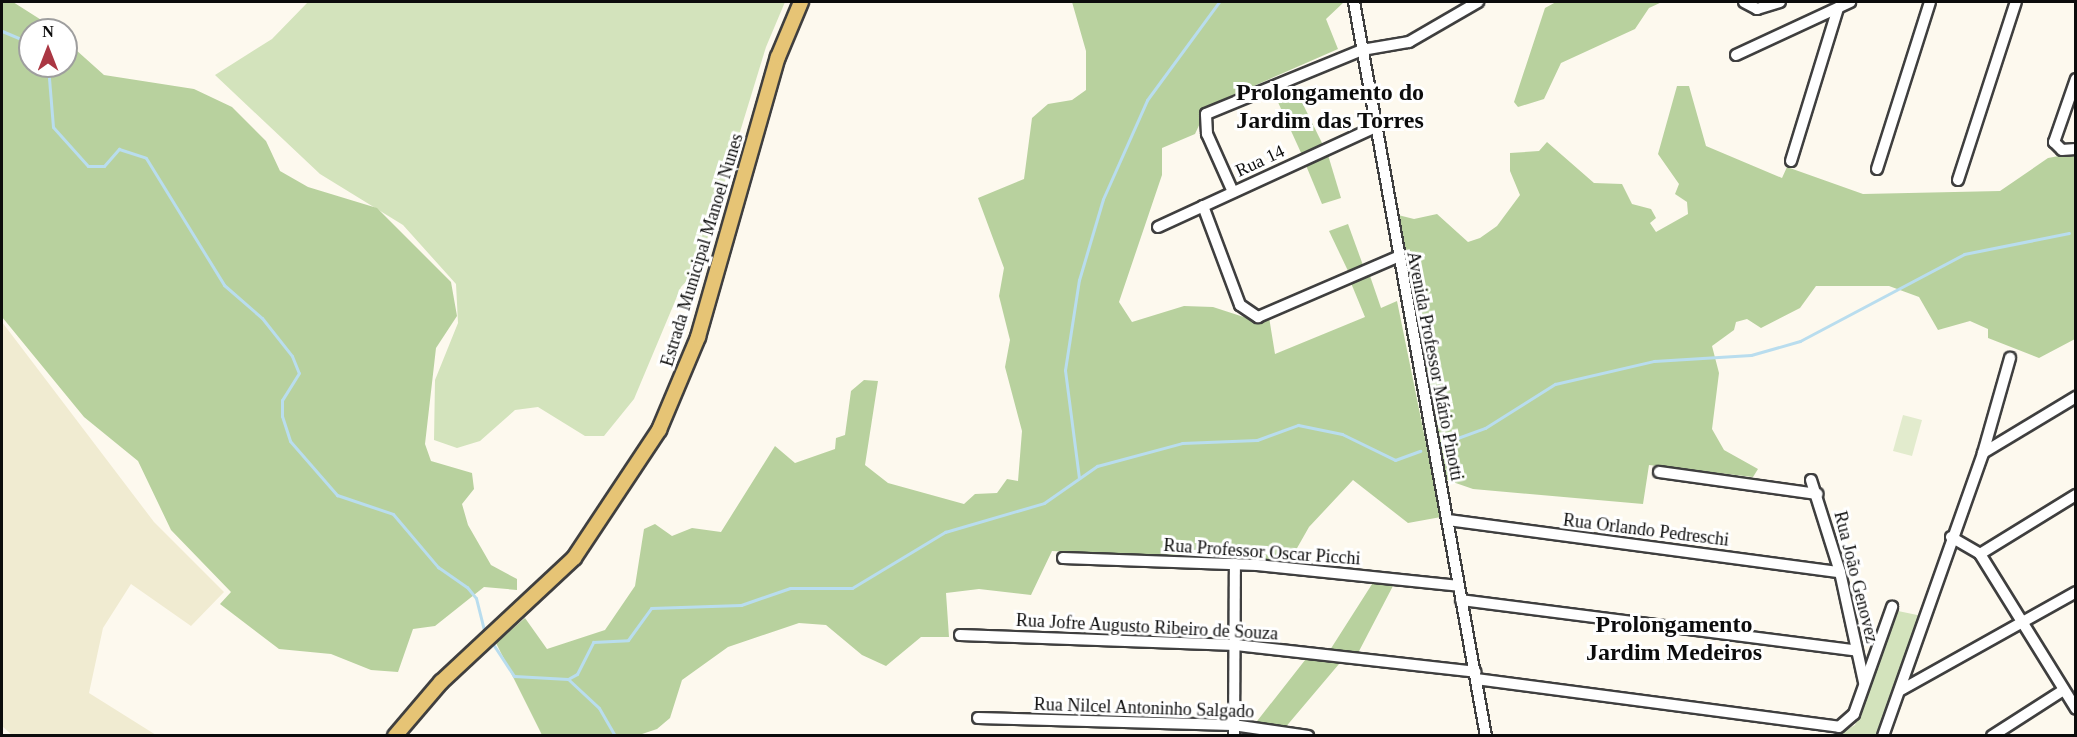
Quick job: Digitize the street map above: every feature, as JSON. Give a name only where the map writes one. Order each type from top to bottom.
[{"type":"main road","name":"Estrada Municipal Manoel Nunes","points":[[395,735],[489,638],[574,558],[659,430],[698,337],[778,57],[801,2]]},
{"type":"street","name":"Avenida Professor Mário Pinotti","points":[[1354,2],[1397,257],[1448,520],[1486,735]]},
{"type":"street","points":[[1233,192],[1204,122],[1211,111],[1362,50],[1409,42],[1478,2]]},
{"type":"street","points":[[1744,2],[1762,9],[1780,2]]},
{"type":"street","points":[[1736,56],[1850,2]]},
{"type":"street","points":[[1877,169],[1930,2]]},
{"type":"street","points":[[1958,180],[2016,2]]},
{"type":"street","points":[[1791,161],[1838,8]]},
{"type":"street","points":[[2076,79],[2054,142],[2062,150],[2076,149]]},
{"type":"street","name":"Rua 14","points":[[1158,227],[1375,127]]},
{"type":"street","points":[[1203,206],[1240,304],[1253,316],[1397,257]]},
{"type":"street","points":[[1883,735],[1901,690],[1951,537],[1983,453],[2010,358]]},
{"type":"street","points":[[1983,453],[2076,397]]},
{"type":"street","points":[[1659,472],[1817,494]]},
{"type":"street","name":"Rua João Genovez","points":[[1811,480],[1840,572],[1864,684]]},
{"type":"street","points":[[1980,554],[2076,495]]},
{"type":"street","name":"Rua Orlando Pedreschi","points":[[1448,520],[1840,572]]},
{"type":"street","points":[[1951,537],[1980,554],[2062,691],[2074,704]]},
{"type":"street","name":"Rua Professor Oscar Picchi","points":[[1063,558],[1235,564],[1459,586]]},
{"type":"street","points":[[1233,730],[1236,645],[1235,564]]},
{"type":"street","points":[[1901,690],[2022,625],[2076,592]]},
{"type":"street","points":[[1461,600],[1857,651]]},
{"type":"street","points":[[1829,731],[1850,720],[1893,607]]},
{"type":"street","name":"Rua Jofre Augusto Ribeiro de Souza","points":[[960,635],[1236,645],[1475,676],[1829,731]]},
{"type":"street","points":[[1992,735],[2062,691]]},
{"type":"street","name":"Rua Nilcel Antoninho Salgado","points":[[978,718],[1308,735]]},
{"type":"shaded area","points":[[2,322],[154,522],[224,592],[191,626],[131,584],[103,628],[89,693],[156,735],[12,735],[2,726]]},
{"type":"green space","points":[[2,2],[13,2],[38,18],[18,18],[18,78],[78,78],[78,52],[104,75],[194,89],[232,107],[266,141],[280,171],[308,187],[377,208],[451,282],[457,316],[436,348],[425,444],[431,461],[472,473],[474,489],[462,504],[468,525],[491,565],[517,579],[517,590],[484,587],[435,626],[413,629],[398,672],[371,670],[331,654],[279,649],[220,604],[231,592],[171,530],[138,461],[84,417],[2,317]]},
{"type":"green space","points":[[308,2],[785,2],[766,47],[698,269],[681,287],[634,399],[604,436],[585,436],[538,407],[515,410],[480,441],[457,448],[434,440],[435,380],[458,323],[456,284],[403,225],[320,174],[215,75],[272,39]]},
{"type":"green space","points":[[1072,2],[1344,2],[1326,19],[1338,49],[1208,106],[1195,134],[1162,148],[1162,175],[1119,302],[1132,322],[1184,306],[1213,307],[1256,321],[1269,317],[1275,354],[1365,317],[1351,283],[1370,276],[1381,308],[1397,301],[1441,517],[1408,523],[1353,480],[1309,527],[1288,564],[1052,551],[1031,595],[979,589],[946,593],[949,637],[921,637],[886,666],[862,655],[826,625],[799,623],[728,647],[682,680],[670,718],[657,729],[639,735],[542,735],[496,643],[525,618],[547,649],[605,630],[635,586],[644,529],[655,524],[672,536],[692,528],[721,532],[775,446],[795,463],[835,449],[836,438],[845,435],[851,391],[864,380],[878,381],[865,465],[888,483],[964,504],[975,494],[997,493],[1007,479],[1018,481],[1022,431],[1005,367],[1010,340],[999,296],[1004,268],[978,198],[1024,179],[1032,118],[1048,104],[1072,100],[1086,90],[1086,51]]},
{"type":"green space","points":[[1556,2],[1662,2],[1649,8],[1635,29],[1561,63],[1544,99],[1518,107],[1514,102],[1545,8]]},
{"type":"green space","points":[[1292,82],[1323,145],[1302,155],[1272,89]]},
{"type":"green space","points":[[1677,86],[1689,86],[1706,146],[1782,178],[1787,167],[1863,194],[2000,191],[2048,158],[2075,153],[2075,339],[2039,358],[1988,338],[1988,329],[1970,321],[1938,330],[1919,297],[1889,286],[1816,286],[1800,308],[1761,328],[1747,319],[1736,322],[1734,330],[1712,346],[1719,373],[1712,429],[1724,450],[1758,469],[1753,477],[1649,465],[1643,504],[1473,489],[1447,480],[1398,215],[1414,219],[1437,214],[1468,242],[1480,238],[1497,226],[1520,195],[1510,171],[1510,153],[1539,151],[1547,142],[1594,183],[1622,184],[1632,204],[1651,209],[1656,218],[1650,223],[1656,232],[1688,214],[1687,202],[1675,194],[1679,184],[1658,154]]},
{"type":"green space","points":[[1328,155],[1341,198],[1322,204],[1305,163]]},
{"type":"green space","points":[[1348,224],[1364,268],[1350,275],[1329,231]]},
{"type":"green space","points":[[1903,415],[1922,420],[1912,456],[1893,451]]},
{"type":"green space","points":[[1374,581],[1394,584],[1357,655],[1339,664],[1284,729],[1254,725],[1309,655],[1330,650]]},
{"type":"green space","points":[[1898,611],[1922,616],[1876,735],[1836,736],[1855,725]]},
{"type":"waterway","points":[[1079,478],[1065,370],[1079,280],[1103,199],[1147,100],[1219,2]]},
{"type":"waterway","points":[[2,31],[18,38]]},
{"type":"waterway","points":[[49,78],[53,127],[88,166],[104,166],[119,149],[146,158],[224,285],[262,318],[292,356],[299,373],[282,400],[282,416],[290,441],[337,495],[393,514],[438,567],[467,587],[476,598],[485,634]]},
{"type":"waterway","points":[[1441,444],[1485,428],[1555,384],[1654,361],[1751,355],[1800,341],[1964,254],[2069,233]]},
{"type":"waterway","points":[[568,679],[577,674],[593,642],[628,640],[651,608],[741,605],[790,588],[852,588],[945,532],[1044,503],[1097,466],[1182,443],[1257,440],[1298,425],[1342,434],[1395,460],[1420,451]]},
{"type":"waterway","points":[[491,641],[514,676],[568,679],[599,708],[615,736]]},
{"type":"district","name":"Prolongamento do Jardim das Torres","points":[[1330,107]]},
{"type":"district","name":"Prolongamento Jardim Medeiros","points":[[1674,639]]}]
